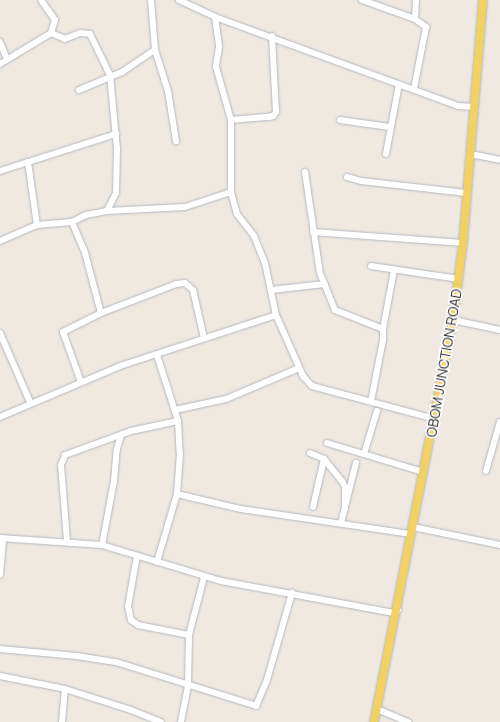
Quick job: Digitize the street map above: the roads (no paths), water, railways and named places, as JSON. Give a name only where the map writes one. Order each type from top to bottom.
[{"type":"main road","name":"OBOM JUNCTION ROAD","points":[[374,722],[398,610],[453,320],[463,243],[483,0]]},
{"type":"street","points":[[0,64],[52,33],[55,20],[41,0]]},
{"type":"street","points":[[152,0],[155,50],[168,91],[176,141]]},
{"type":"street","points":[[179,0],[216,17],[272,36],[458,106],[474,107]]},
{"type":"street","points":[[362,0],[415,19],[426,27],[414,89]]},
{"type":"street","points":[[415,19],[416,0]]},
{"type":"street","points":[[216,17],[219,46],[216,67],[231,120],[231,192],[237,214],[254,236],[264,263],[276,315],[299,368],[307,382],[312,386],[435,419]]},
{"type":"street","points":[[52,33],[65,39],[80,33],[90,34],[110,75],[116,134],[116,193],[107,211]]},
{"type":"street","points":[[231,120],[269,117],[273,116],[276,112],[272,36]]},
{"type":"street","points":[[0,42],[7,59]]},
{"type":"street","points":[[79,90],[110,75],[122,72],[155,50]]},
{"type":"street","points":[[386,154],[399,84]]},
{"type":"street","points":[[340,120],[390,127]]},
{"type":"street","points":[[0,171],[116,134]]},
{"type":"street","points":[[470,154],[500,160]]},
{"type":"street","points":[[28,162],[37,225]]},
{"type":"street","points":[[305,172],[313,232],[325,284],[335,310],[383,329]]},
{"type":"street","points":[[347,177],[368,182],[466,193]]},
{"type":"street","points":[[0,241],[37,225],[72,222],[86,215],[107,211],[185,207],[231,192]]},
{"type":"street","points":[[72,222],[85,253],[100,313]]},
{"type":"street","points":[[313,232],[463,243]]},
{"type":"street","points":[[371,266],[459,279]]},
{"type":"street","points":[[371,401],[383,340],[383,329],[394,270]]},
{"type":"street","points":[[80,382],[63,332],[100,313],[185,283],[193,290],[204,338]]},
{"type":"street","points":[[271,290],[325,284]]},
{"type":"street","points":[[0,417],[30,402],[80,382],[204,338],[276,315]]},
{"type":"street","points":[[453,320],[500,330]]},
{"type":"street","points":[[0,333],[30,402]]},
{"type":"street","points":[[157,355],[178,421],[180,454],[177,494],[157,562]]},
{"type":"street","points":[[175,410],[226,400],[299,368]]},
{"type":"street","points":[[364,454],[377,411]]},
{"type":"street","points":[[67,541],[62,459],[65,455],[154,424],[178,421]]},
{"type":"street","points":[[486,471],[500,422]]},
{"type":"street","points":[[102,545],[114,481],[116,449],[121,435]]},
{"type":"street","points":[[110,439],[116,449]]},
{"type":"street","points":[[326,443],[423,472]]},
{"type":"street","points":[[310,453],[324,459],[344,484],[345,509]]},
{"type":"street","points":[[313,507],[324,459]]},
{"type":"street","points":[[341,523],[356,463]]},
{"type":"street","points":[[177,494],[241,509],[412,531],[500,545]]},
{"type":"street","points":[[0,575],[2,538],[67,541],[102,545],[204,577],[292,592],[394,613],[398,610]]},
{"type":"street","points":[[137,556],[128,606],[131,620],[138,624],[189,635]]},
{"type":"street","points":[[181,722],[188,686],[189,635],[204,577]]},
{"type":"street","points":[[0,649],[53,653],[116,662],[252,706],[259,703],[292,592]]},
{"type":"street","points":[[1,675],[65,689],[131,710],[161,722]]},
{"type":"street","points":[[62,722],[65,689]]},
{"type":"street","points":[[377,709],[408,722]]}]
